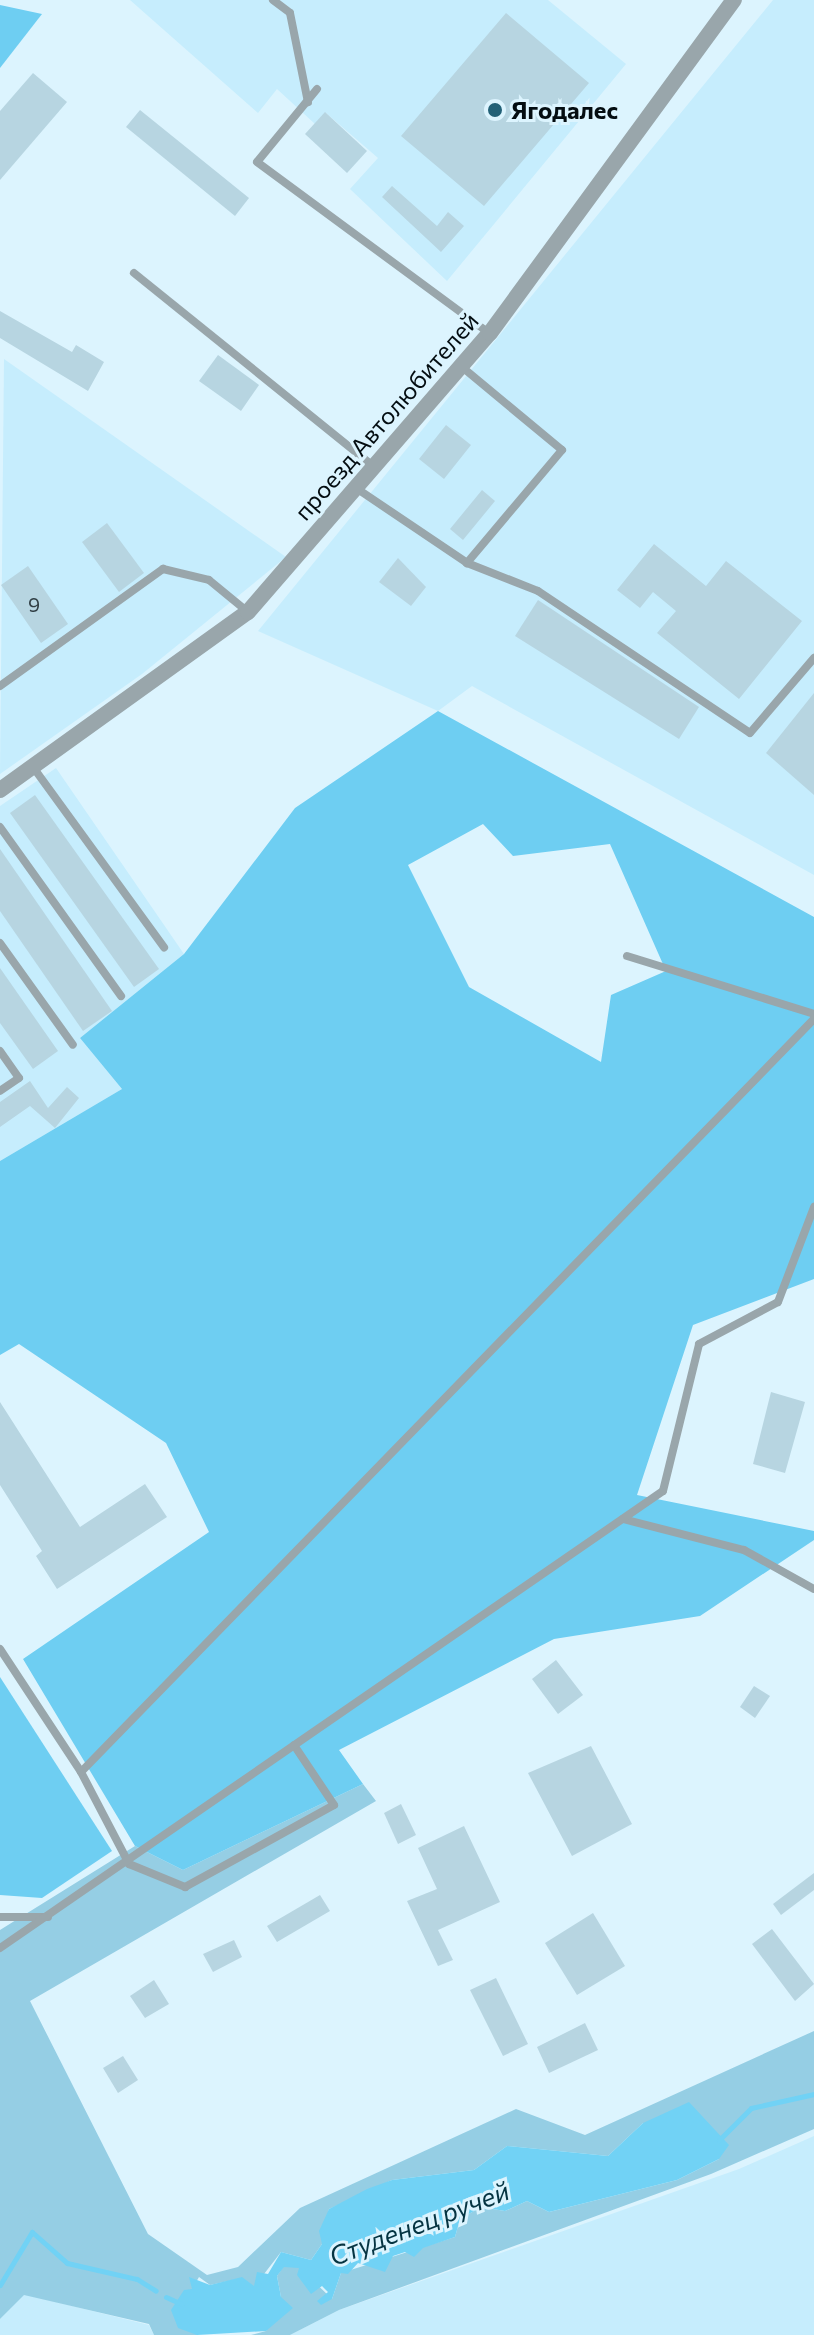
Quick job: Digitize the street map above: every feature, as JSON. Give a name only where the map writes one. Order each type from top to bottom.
[{"type":"street","name":"проезд Автолюбителей","points":[[3,782],[33,767],[248,612],[490,333],[734,0]]},
{"type":"lane","points":[[273,0],[290,13],[308,102]]},
{"type":"lane","points":[[317,89],[257,162],[490,333]]},
{"type":"lane","points":[[134,273],[374,467]]},
{"type":"lane","points":[[462,367],[562,450],[467,563]]},
{"type":"lane","points":[[356,488],[467,563],[538,591],[750,733],[814,658]]},
{"type":"lane","points":[[0,686],[163,569],[209,580],[248,612]]},
{"type":"lane","points":[[33,767],[164,947]]},
{"type":"lane","points":[[0,827],[121,996]]},
{"type":"lane","points":[[0,943],[73,1045]]},
{"type":"lane","points":[[81,1772],[814,1016],[627,956]]},
{"type":"lane","points":[[0,1051],[19,1078],[0,1091]]},
{"type":"lane","points":[[0,1948],[129,1864],[294,1745],[663,1491],[699,1344],[778,1302],[814,1207]]},
{"type":"lane","points":[[623,1519],[744,1550],[814,1589]]},
{"type":"lane","points":[[0,1649],[81,1772],[129,1864],[185,1887],[334,1805],[294,1745]]},
{"type":"lane","points":[[0,1917],[48,1917]]},
{"type":"shaded area","points":[[130,0],[548,0],[626,64],[447,281],[350,189],[378,158],[326,113],[315,124],[277,89],[258,113]]},
{"type":"shaded area","points":[[773,0],[814,0],[814,875],[472,686],[438,711],[258,631]]},
{"type":"shaded area","points":[[0,5],[42,14],[0,68]]},
{"type":"shaded area","points":[[4,359],[286,557],[142,674],[0,774]]},
{"type":"shaded area","points":[[438,711],[814,917],[814,1279],[693,1325],[637,1495],[814,1531],[814,1540],[700,1616],[554,1639],[339,1750],[363,1784],[183,1870],[135,1846],[23,1659],[209,1532],[166,1443],[19,1344],[0,1355],[0,1161],[122,1089],[80,1038],[184,954],[295,808]],"holes":[[[483,824],[513,856],[610,844],[666,971],[611,995],[601,1062],[469,987],[408,865]]]},
{"type":"shaded area","points":[[56,768],[184,954],[80,1038],[122,1089],[0,1161],[0,806]]},
{"type":"shaded area","points":[[0,1677],[112,1851],[42,1898],[0,1895]]},
{"type":"shaded area","points":[[363,1784],[376,1801],[30,2001],[148,2234],[207,2275],[238,2267],[300,2208],[516,2109],[585,2135],[814,2031],[814,2129],[711,2174],[339,2310],[290,2335],[251,2335],[266,2331],[281,2297],[277,2276],[284,2266],[299,2267],[332,2299],[341,2273],[455,2237],[460,2219],[481,2207],[505,2211],[527,2201],[549,2212],[677,2180],[719,2159],[643,2123],[608,2156],[507,2146],[474,2170],[392,2180],[329,2209],[322,2244],[311,2260],[281,2252],[254,2287],[242,2278],[210,2285],[199,2277],[192,2289],[197,2335],[154,2335],[149,2324],[24,2295],[0,2319],[0,1930],[135,1846],[183,1870]]},
{"type":"shaded area","points":[[814,2136],[814,2335],[290,2335],[339,2310],[739,2169]]},
{"type":"shaded area","points":[[24,2294],[149,2325],[154,2335],[0,2335],[0,2319]]},
{"type":"water","points":[[689,2102],[729,2145],[719,2159],[677,2180],[549,2212],[527,2201],[505,2211],[481,2207],[460,2219],[455,2237],[423,2248],[414,2257],[405,2252],[393,2256],[385,2272],[358,2263],[348,2274],[341,2273],[332,2299],[321,2305],[317,2301],[328,2292],[322,2286],[311,2294],[297,2275],[299,2268],[284,2267],[277,2276],[281,2297],[293,2308],[266,2331],[197,2335],[178,2328],[171,2310],[184,2290],[192,2289],[189,2277],[210,2285],[242,2277],[254,2286],[257,2272],[268,2274],[281,2252],[311,2260],[322,2244],[319,2231],[329,2209],[367,2189],[392,2180],[474,2170],[507,2146],[608,2156],[643,2123]]},
{"type":"building","name":"Ягодалес","points":[[506,13],[589,83],[484,206],[401,136]]},
{"type":"building","points":[[33,73],[67,102],[0,180],[0,111]]},
{"type":"building","points":[[140,110],[249,198],[235,216],[126,127]]},
{"type":"building","points":[[325,112],[367,151],[347,173],[305,134]]},
{"type":"building","points":[[392,186],[437,226],[448,212],[464,226],[441,252],[382,197]]},
{"type":"building","points":[[0,311],[72,352],[76,345],[104,362],[88,391],[0,338]]},
{"type":"building","points":[[218,355],[259,385],[241,411],[199,381]]},
{"type":"building","points":[[446,425],[471,445],[444,479],[419,459]]},
{"type":"building","points":[[482,490],[495,501],[463,540],[450,529]]},
{"type":"building","points":[[107,523],[144,573],[119,592],[82,542]]},
{"type":"building","points":[[654,544],[706,586],[726,561],[802,621],[739,699],[657,633],[676,611],[653,592],[640,608],[617,590]]},
{"type":"building","points":[[398,558],[426,587],[411,606],[379,582]]},
{"type":"building","points":[[28,566],[68,624],[41,643],[1,585]]},
{"type":"building","points":[[538,600],[699,707],[679,739],[515,636]]},
{"type":"building","points":[[814,693],[814,795],[766,753]]},
{"type":"building","points":[[35,795],[159,969],[134,987],[10,813]]},
{"type":"building","points":[[0,849],[112,1011],[83,1031],[0,911]]},
{"type":"building","points":[[0,968],[58,1051],[33,1069],[0,1023]]},
{"type":"building","points":[[30,1081],[48,1108],[67,1087],[79,1098],[55,1128],[30,1106],[0,1127],[0,1102]]},
{"type":"building","points":[[771,1392],[805,1402],[785,1473],[753,1464]]},
{"type":"building","points":[[0,1402],[80,1527],[145,1484],[167,1517],[57,1589],[36,1556],[42,1551],[0,1485]]},
{"type":"building","points":[[556,1660],[583,1695],[558,1714],[532,1679]]},
{"type":"building","points":[[754,1686],[770,1696],[755,1718],[740,1707]]},
{"type":"building","points":[[591,1746],[632,1824],[572,1856],[528,1773]]},
{"type":"building","points":[[401,1804],[416,1835],[398,1844],[384,1813]]},
{"type":"building","points":[[464,1826],[500,1902],[438,1930],[453,1960],[438,1966],[407,1901],[437,1889],[418,1848]]},
{"type":"building","points":[[814,1873],[814,1890],[781,1915],[773,1904]]},
{"type":"building","points":[[320,1895],[330,1911],[277,1942],[267,1926]]},
{"type":"building","points":[[593,1913],[625,1966],[577,1995],[545,1943]]},
{"type":"building","points":[[772,1929],[814,1984],[795,2001],[752,1944]]},
{"type":"building","points":[[234,1940],[242,1957],[213,1972],[203,1954]]},
{"type":"building","points":[[496,1978],[528,2044],[503,2056],[470,1990]]},
{"type":"building","points":[[154,1980],[169,2004],[145,2018],[130,1996]]},
{"type":"building","points":[[585,2023],[598,2050],[549,2073],[537,2047]]},
{"type":"building","points":[[123,2056],[138,2080],[118,2093],[103,2068]]},
{"type":"waterway","name":"Студенец ручей","points":[[719,2140],[751,2108],[814,2094]]},
{"type":"waterway","name":"Студенец ручей","points":[[0,2285],[32,2232],[67,2263],[137,2279],[156,2291]]},
{"type":"waterway","name":"Студенец ручей","points":[[166,2297],[182,2304]]},
{"type":"place","name":"Ягодалес","points":[[495,110]]}]
